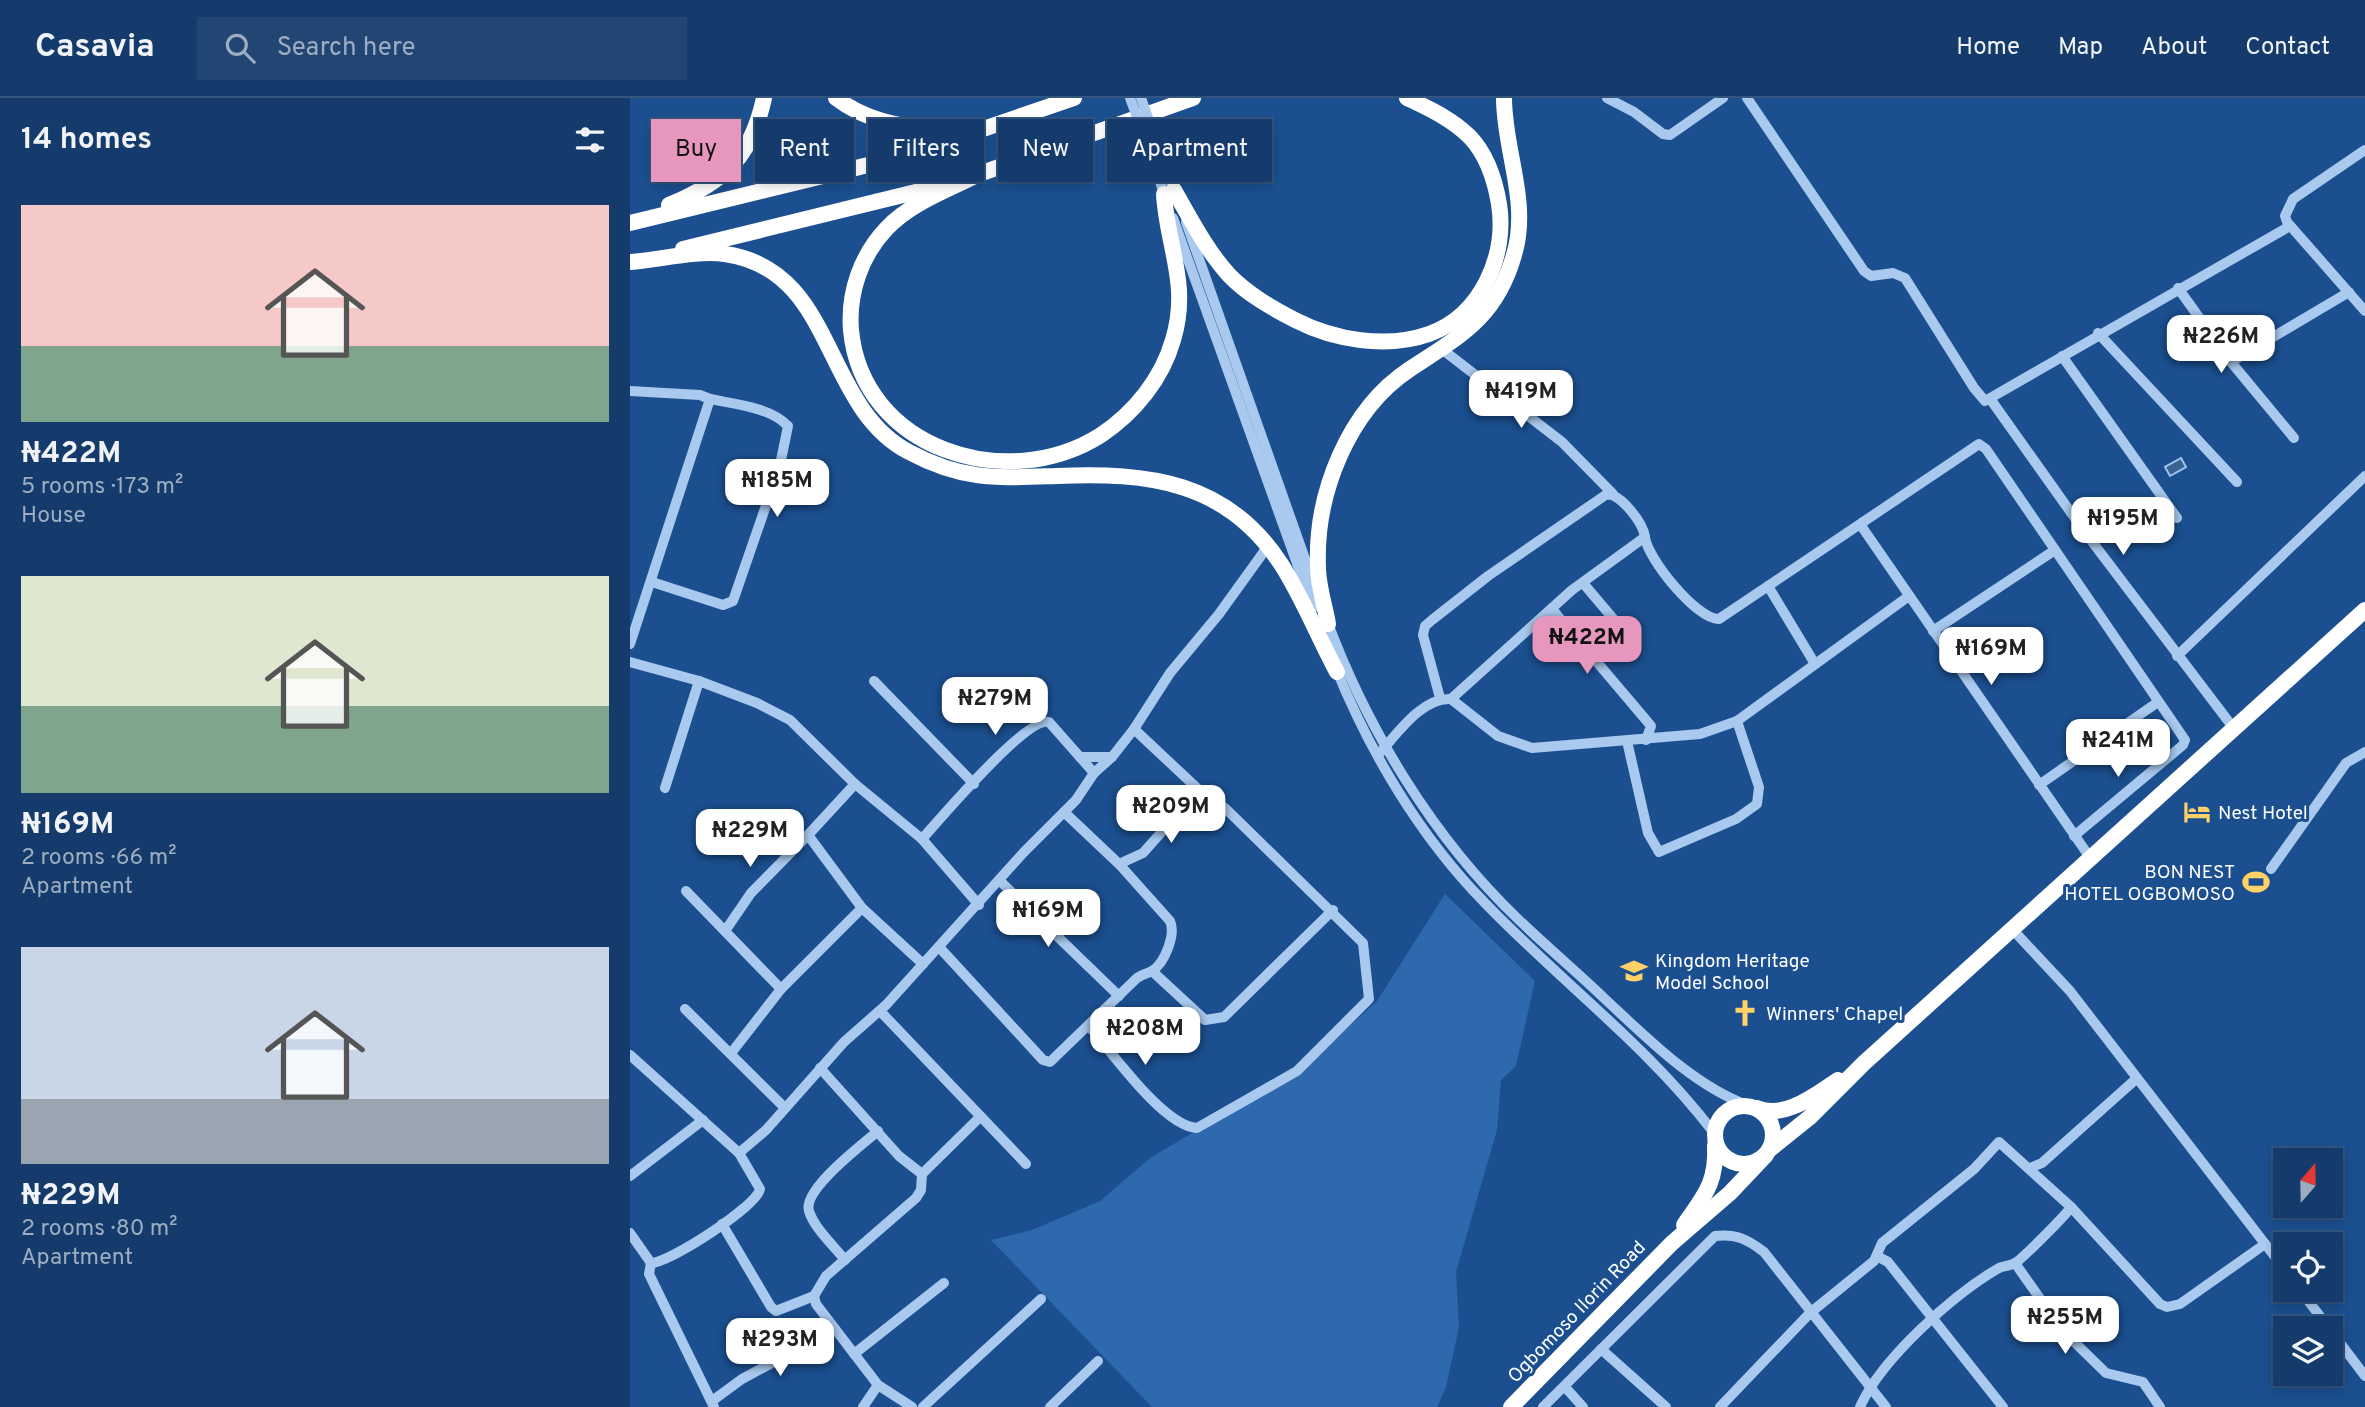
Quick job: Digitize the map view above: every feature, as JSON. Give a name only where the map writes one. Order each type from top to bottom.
[{"type":"highway","points":[[630,222],[708,189],[741,156],[758,124],[764,98]]},
{"type":"highway","points":[[836,98],[863,114],[903,127],[936,131],[985,130]]},
{"type":"highway","points":[[630,222],[901,157],[1074,98]]},
{"type":"highway","points":[[984,173],[1193,98]]},
{"type":"highway","points":[[1169,192],[1229,274],[1272,307],[1314,330],[1355,340],[1393,340],[1431,333],[1465,309],[1481,291],[1500,252],[1503,228],[1496,181],[1472,138],[1452,121],[1407,98]]},
{"type":"highway","points":[[1328,624],[1318,568],[1320,520],[1334,465],[1370,404],[1409,370],[1443,350],[1484,313],[1506,277],[1514,255],[1520,208],[1504,127],[1504,98]]},
{"type":"highway","points":[[630,262],[953,182]]},
{"type":"highway","points":[[963,182],[910,209],[888,227],[871,248],[857,278],[850,311],[854,352],[867,384],[886,409],[909,430],[943,449],[979,460],[1011,463],[1067,452],[1091,441],[1129,415],[1144,398],[1173,342],[1178,318],[1179,268],[1166,213],[1169,192]]},
{"type":"highway","points":[[630,262],[724,254],[773,272],[794,289],[812,312],[847,386],[873,424],[905,450],[947,471],[993,479],[1119,474],[1160,479],[1196,492],[1225,508],[1253,529],[1282,566],[1338,672]]},
{"type":"highway","points":[[1715,1138],[1720,1152],[1737,1163],[1758,1161],[1810,1117],[1864,1063],[2365,610]]},
{"type":"highway","points":[[1672,1243],[1713,1182],[1717,1123],[1730,1109],[1753,1107],[1769,1112],[1793,1106],[1864,1063]]},
{"type":"highway","points":[[1672,1243],[1730,1193],[1768,1152],[1772,1126],[1753,1107]]},
{"type":"highway","name":"Ogbomoso Ilorin Road","points":[[1511,1407],[1672,1243]]},
{"type":"street","points":[[1130,98],[1140,119]]},
{"type":"street","points":[[1141,98],[1146,119]]},
{"type":"street","points":[[1607,98],[1634,112],[1663,134],[1670,135],[1723,98]]},
{"type":"street","points":[[1747,98],[1864,271],[1871,276],[1893,272],[1905,278],[1981,398],[1991,400],[2177,656],[2235,730]]},
{"type":"street","points":[[2365,150],[2293,199],[2285,216],[2290,226],[2365,310]]},
{"type":"street","points":[[1166,182],[1338,672],[1430,836],[1471,888],[1669,1078],[1715,1138]]},
{"type":"street","points":[[1169,192],[1328,624],[1382,750],[1481,879],[1545,942],[1636,1028],[1685,1067],[1732,1100],[1753,1107]]},
{"type":"street","points":[[1991,400],[2098,333],[2290,226]]},
{"type":"street","points":[[2178,288],[2231,362],[2294,439]]},
{"type":"street","points":[[2231,362],[2349,292]]},
{"type":"street","points":[[2098,333],[2237,482]]},
{"type":"street","points":[[1443,350],[1562,442],[1614,494],[1643,528],[1651,556],[1688,599],[1710,619],[1718,619],[1979,444],[1986,449],[2183,735],[2183,745],[2074,836]]},
{"type":"street","points":[[2062,356],[2177,518]]},
{"type":"street","points":[[630,391],[700,395],[744,405],[788,426],[780,465],[733,601],[723,605],[652,582]]},
{"type":"street","points":[[630,644],[710,399]]},
{"type":"street","points":[[2177,656],[2365,475]]},
{"type":"street","points":[[1614,494],[1607,494],[1499,569],[1425,626],[1423,635],[1446,698],[1498,736],[1517,744],[1550,747],[1700,734],[1737,721],[1909,596]]},
{"type":"street","points":[[1863,522],[1862,527],[2091,859]]},
{"type":"street","points":[[1382,750],[1427,704],[1446,698],[1583,583],[1646,537]]},
{"type":"street","points":[[739,1153],[785,1108],[820,1068],[880,1011],[1112,757],[1134,729],[1170,673],[1219,614],[1268,546]]},
{"type":"street","points":[[1933,631],[2055,550]]},
{"type":"street","points":[[1583,583],[1616,622],[1587,651]]},
{"type":"street","points":[[1768,586],[1815,664]]},
{"type":"street","points":[[1552,609],[1651,726],[1646,740]]},
{"type":"street","points":[[630,662],[699,681],[757,703],[790,720],[855,784],[922,839],[979,905]]},
{"type":"street","points":[[665,788],[699,681]]},
{"type":"street","points":[[874,681],[974,784]]},
{"type":"street","points":[[2039,785],[2158,702]]},
{"type":"street","points":[[922,839],[1013,741],[1044,720],[1049,722],[1094,774]]},
{"type":"street","points":[[1627,741],[1648,833],[1660,852],[1736,818],[1757,804],[1759,787],[1737,721]]},
{"type":"street","points":[[1088,1026],[1153,1100],[1183,1125],[1197,1128],[1297,1070],[1369,999],[1363,943],[1333,910],[1225,808],[1199,790],[1134,729]]},
{"type":"street","points":[[2271,869],[2346,763],[2365,752]]},
{"type":"street","points":[[1080,757],[1112,757]]},
{"type":"street","points":[[725,931],[751,893],[855,784]]},
{"type":"street","points":[[1119,864],[1143,853],[1199,790]]},
{"type":"street","points":[[939,947],[1044,1060],[1055,1059],[1145,972],[1152,971],[1172,940],[1174,930],[1170,921],[1119,864],[1064,812]]},
{"type":"street","points":[[808,835],[862,908],[923,964]]},
{"type":"street","points":[[1471,888],[1481,879]]},
{"type":"street","points":[[1000,880],[1119,996]]},
{"type":"street","points":[[686,891],[781,989]]},
{"type":"street","points":[[732,1052],[781,989],[862,908]]},
{"type":"street","points":[[1152,971],[1205,1020],[1224,1017],[1333,910]]},
{"type":"street","points":[[2012,930],[2070,991],[2273,1254]]},
{"type":"street","points":[[1535,951],[1545,942]]},
{"type":"street","points":[[685,1009],[732,1052],[785,1108]]},
{"type":"street","points":[[880,1011],[1026,1164]]},
{"type":"street","points":[[630,1055],[739,1153],[760,1189],[755,1200],[722,1224],[678,1253],[658,1263],[651,1263]]},
{"type":"street","points":[[820,1068],[899,1156],[922,1174]]},
{"type":"street","points":[[2030,1168],[2042,1163],[2136,1079]]},
{"type":"street","points":[[722,1224],[771,1307],[776,1311],[814,1296],[826,1276],[916,1198],[921,1190],[922,1174],[980,1117]]},
{"type":"street","points":[[630,1175],[703,1120]]},
{"type":"street","points":[[845,1260],[810,1215],[809,1199],[819,1185],[878,1131]]},
{"type":"street","points":[[1720,1407],[1810,1312],[1877,1256],[1882,1243],[1933,1199],[1974,1169],[1999,1142],[2071,1207],[2160,1304],[2167,1307],[2180,1304],[2265,1244]]},
{"type":"street","points":[[1860,1407],[1871,1387],[1916,1334],[1948,1304],[1999,1268],[2015,1264],[2071,1207]]},
{"type":"street","points":[[630,1233],[651,1263],[649,1274],[713,1404],[742,1379],[835,1329]]},
{"type":"street","points":[[1543,1407],[1716,1236],[1739,1236],[1764,1252],[1886,1407]]},
{"type":"street","points":[[1877,1256],[1888,1262],[2003,1407]]},
{"type":"street","points":[[2015,1264],[2062,1330],[2106,1373],[2143,1382],[2160,1407]]},
{"type":"street","points":[[854,1354],[944,1283]]},
{"type":"street","points":[[814,1296],[816,1304],[878,1385],[912,1407]]},
{"type":"street","points":[[923,1407],[1041,1299]]},
{"type":"street","points":[[2343,1347],[2365,1376]]},
{"type":"street","points":[[1601,1349],[1666,1407]]},
{"type":"street","points":[[1050,1407],[1098,1361]]},
{"type":"street","points":[[863,1407],[878,1385]]},
{"type":"street","points":[[1565,1387],[1583,1407]]},
{"type":"street","points":[[1985,1407],[1995,1398]]},
{"type":"shaded area","points":[[2181,458],[2186,467],[2170,476],[2165,467]]},
{"type":"shaded area","points":[[1445,894],[1535,981],[1516,1066],[1501,1080],[1497,1130],[1456,1272],[1459,1327],[1446,1387],[1437,1407],[1152,1407],[991,1240],[1032,1230],[1100,1201],[1150,1158],[1307,1065],[1377,1001]]},
{"type":"place","name":"Nest Hotel","points":[[2197,812]]},
{"type":"place","name":"BON NEST HOTEL OGBOMOSO","points":[[2256,882]]},
{"type":"place","name":"Kingdom Heritage Model School","points":[[1634,971]]},
{"type":"place","name":"Winners' Chapel","points":[[1745,1013]]}]
